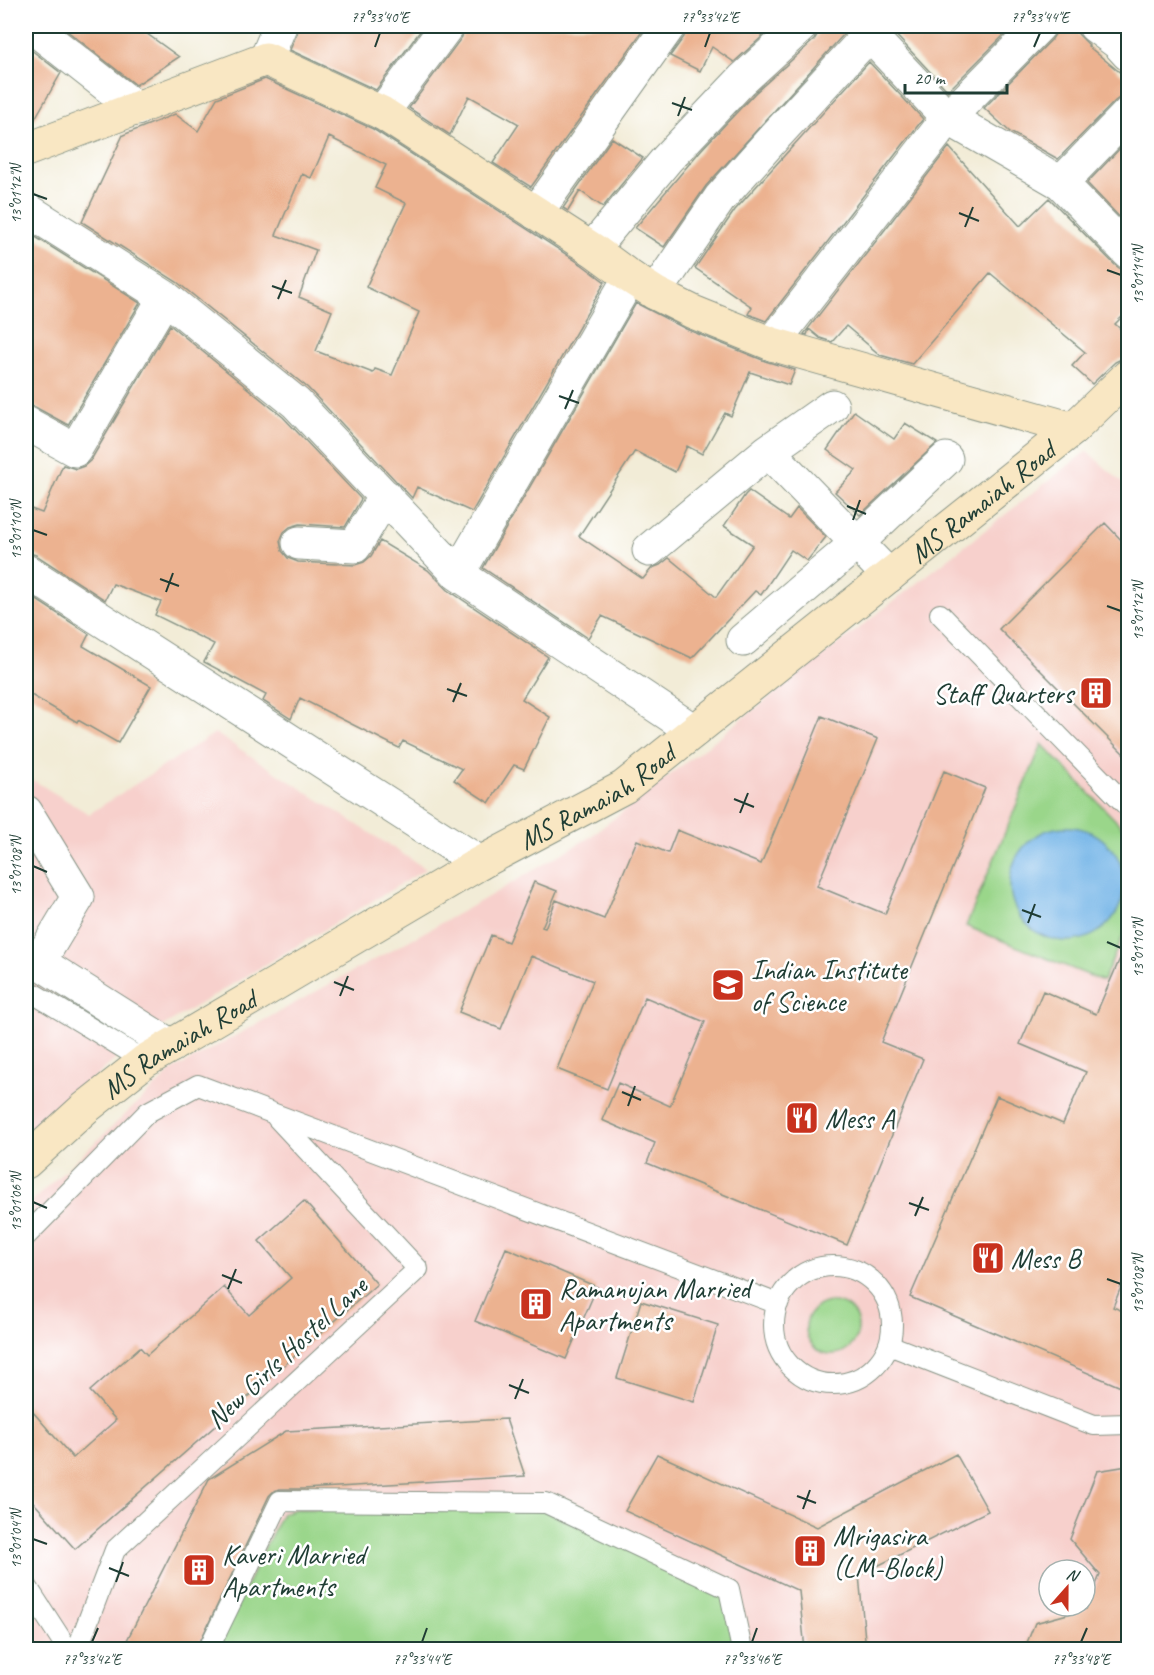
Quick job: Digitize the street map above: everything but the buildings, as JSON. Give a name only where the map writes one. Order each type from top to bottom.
[{"type":"main road","points":[[26,150],[266,59],[382,113],[592,249],[643,285],[693,312],[772,344],[1073,429]]},
{"type":"main road","name":"MS Ramaiah Road","points":[[26,1162],[84,1109],[158,1053],[480,863],[624,788],[1073,429],[1128,376]]},
{"type":"street","points":[[31,26],[137,109]]},
{"type":"street","points":[[266,59],[280,26]]},
{"type":"street","points":[[382,113],[447,26]]},
{"type":"street","points":[[536,213],[669,26]]},
{"type":"street","points":[[592,249],[667,159],[742,80],[801,26]]},
{"type":"street","points":[[772,344],[948,118],[1039,26]]},
{"type":"street","points":[[1095,26],[1118,43],[1128,54]]},
{"type":"street","points":[[458,574],[643,285],[869,29],[948,118],[1061,183],[1128,252]]},
{"type":"street","points":[[1061,183],[1128,114]]},
{"type":"street","points":[[26,209],[165,297],[296,403],[458,574],[694,731]]},
{"type":"street","points":[[26,423],[75,450],[165,297]]},
{"type":"street","points":[[649,550],[768,451],[832,406]]},
{"type":"street","points":[[768,451],[889,576]]},
{"type":"street","points":[[743,640],[857,543],[946,459]]},
{"type":"street","points":[[298,543],[355,546],[385,496]]},
{"type":"street","points":[[26,571],[480,863]]},
{"type":"street","points":[[26,812],[78,897],[30,969],[158,1053]]},
{"type":"lane","points":[[940,614],[1128,807]]},
{"type":"lane","points":[[26,1236],[148,1112],[198,1085],[778,1304]]},
{"type":"lane","name":"New Girls Hostel Lane","points":[[77,1650],[115,1550],[418,1269],[272,1113]]},
{"type":"lane","points":[[834,1266],[851,1269],[867,1277],[881,1291],[890,1308],[892,1327],[889,1345],[880,1362],[866,1374],[849,1382],[831,1384],[812,1380],[796,1371],[783,1357],[776,1340],[774,1322],[778,1304],[787,1289],[800,1276],[816,1269],[834,1266]]},
{"type":"lane","points":[[889,1345],[1094,1425],[1128,1424]]},
{"type":"lane","points":[[207,1650],[280,1501],[546,1503],[729,1589],[742,1650]]},
{"type":"lane","points":[[26,1585],[68,1650]]},
{"type":"shaded area","name":"Indian Institute of Science","points":[[1087,451],[1128,488],[1128,1649],[26,1650],[26,1207],[173,1070],[481,901],[590,837]]},
{"type":"shaded area","points":[[215,733],[426,869],[144,1037],[127,1049],[26,1138],[26,776],[89,814]]},
{"type":"green space","points":[[1042,744],[1128,833],[1128,930],[1126,929],[1103,981],[966,926]]},
{"type":"green space","points":[[832,1302],[846,1306],[854,1314],[858,1328],[854,1342],[846,1350],[832,1354],[818,1350],[810,1342],[806,1328],[810,1314],[818,1306]]},
{"type":"green space","points":[[296,1509],[543,1510],[723,1592],[735,1650],[215,1650],[282,1513]]},
{"type":"water","points":[[1067,827],[1089,832],[1107,844],[1119,862],[1124,884],[1119,906],[1107,924],[1089,936],[1067,941],[1045,936],[1027,924],[1015,906],[1010,884],[1015,862],[1027,844],[1045,832]]},
{"type":"place","name":"Staff Quarters","points":[[1096,693]]},
{"type":"place","name":"Indian Institute of Science","points":[[728,985]]},
{"type":"place","name":"Mess A","points":[[802,1118]]},
{"type":"place","name":"Mess B","points":[[988,1258]]},
{"type":"place","name":"Ramanujan Married Apartments","points":[[536,1304]]},
{"type":"place","name":"Mrigasira (LM-Block)","points":[[810,1551]]},
{"type":"place","name":"Kaveri Married Apartments","points":[[199,1570]]}]
